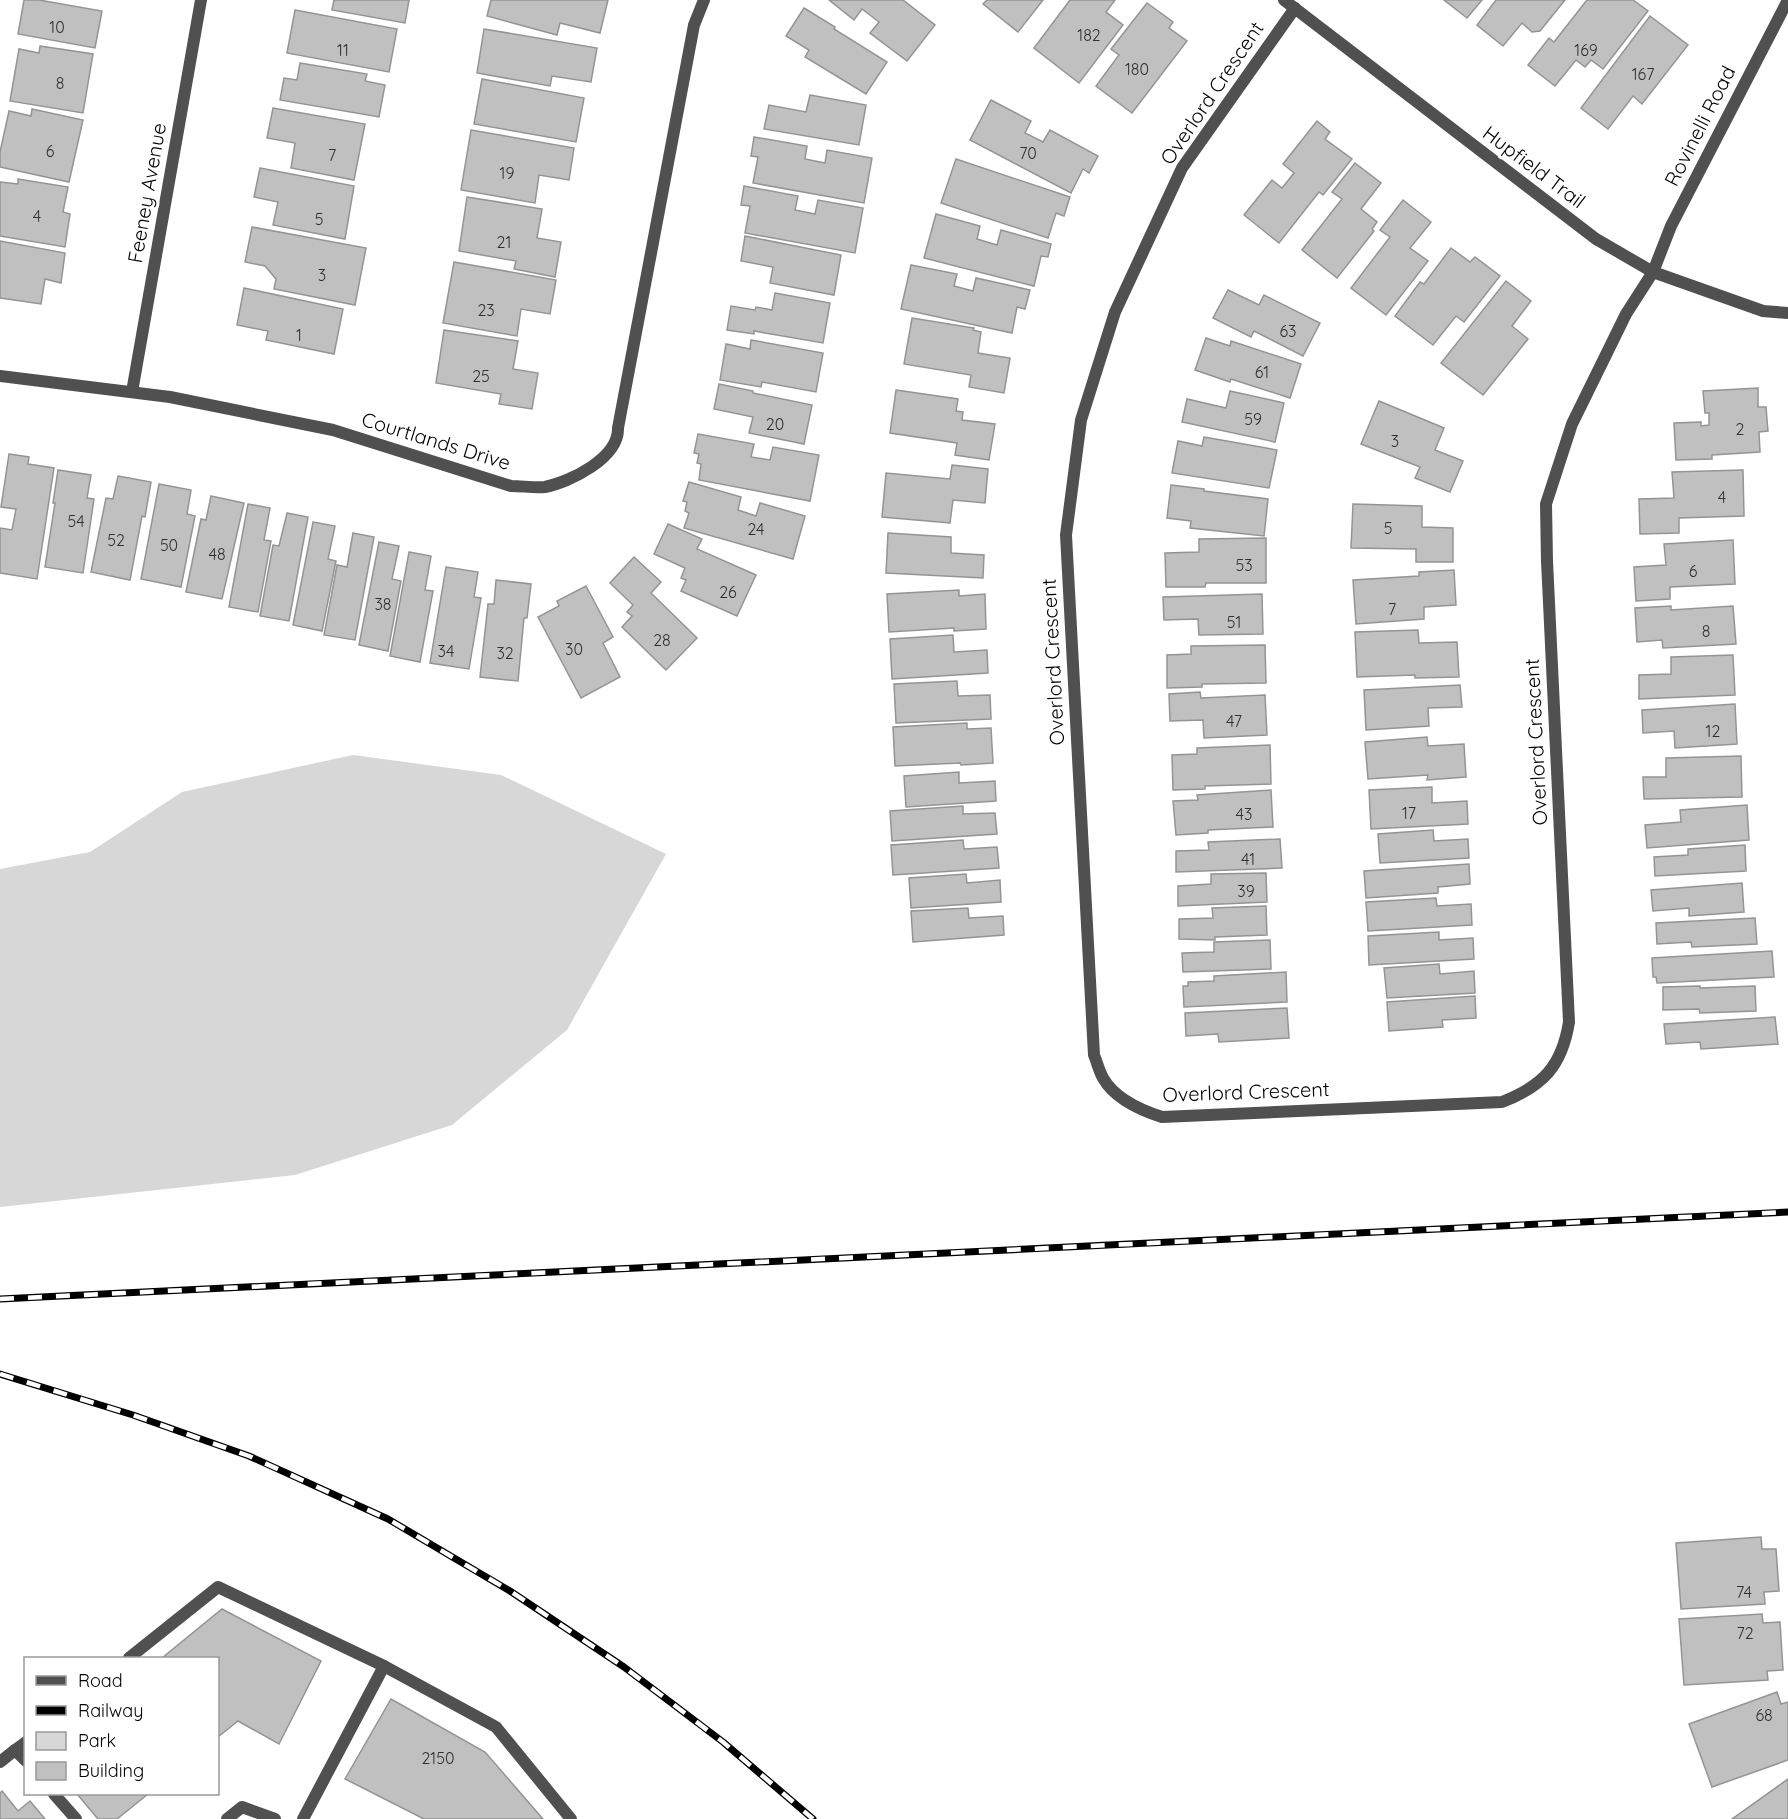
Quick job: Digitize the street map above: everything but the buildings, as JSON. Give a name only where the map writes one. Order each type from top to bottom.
[{"type":"street","name":"Feeney Avenue","points":[[132,392],[201,0]]},
{"type":"street","name":"Courtlands Drive","points":[[0,376],[170,397],[333,430],[512,486],[542,487],[560,484],[586,471],[604,456],[618,436],[694,25],[704,0]]},
{"type":"street","name":"Hupfield Trail","points":[[1284,0],[1596,239],[1653,272],[1763,311],[1788,313]]},
{"type":"street","name":"Rovinelli Road","points":[[1653,272],[1671,226],[1788,0]]},
{"type":"street","name":"Overlord Crescent","points":[[1295,8],[1182,168],[1115,312],[1081,420],[1066,534],[1092,1033],[1094,1055],[1102,1077],[1114,1093],[1143,1111],[1162,1117],[1502,1102],[1524,1093],[1554,1066],[1566,1040],[1569,1022],[1546,504],[1572,424],[1626,314],[1653,272]]},
{"type":"street","points":[[131,1657],[218,1587],[384,1666],[496,1726],[571,1819]]},
{"type":"street","points":[[303,1819],[384,1666]]},
{"type":"street","points":[[0,1762],[20,1746]]},
{"type":"street","points":[[55,1795],[76,1819]]},
{"type":"street","points":[[227,1819],[242,1807],[275,1819]]},
{"type":"green space","points":[[353,755],[501,775],[666,854],[567,1030],[452,1125],[295,1175],[0,1207],[0,869],[90,852],[182,792]]},
{"type":"railway","points":[[0,1299],[1788,1212]]},
{"type":"railway","points":[[0,1374],[133,1415],[249,1456],[388,1519],[510,1591],[624,1667],[723,1742],[813,1819]]}]
